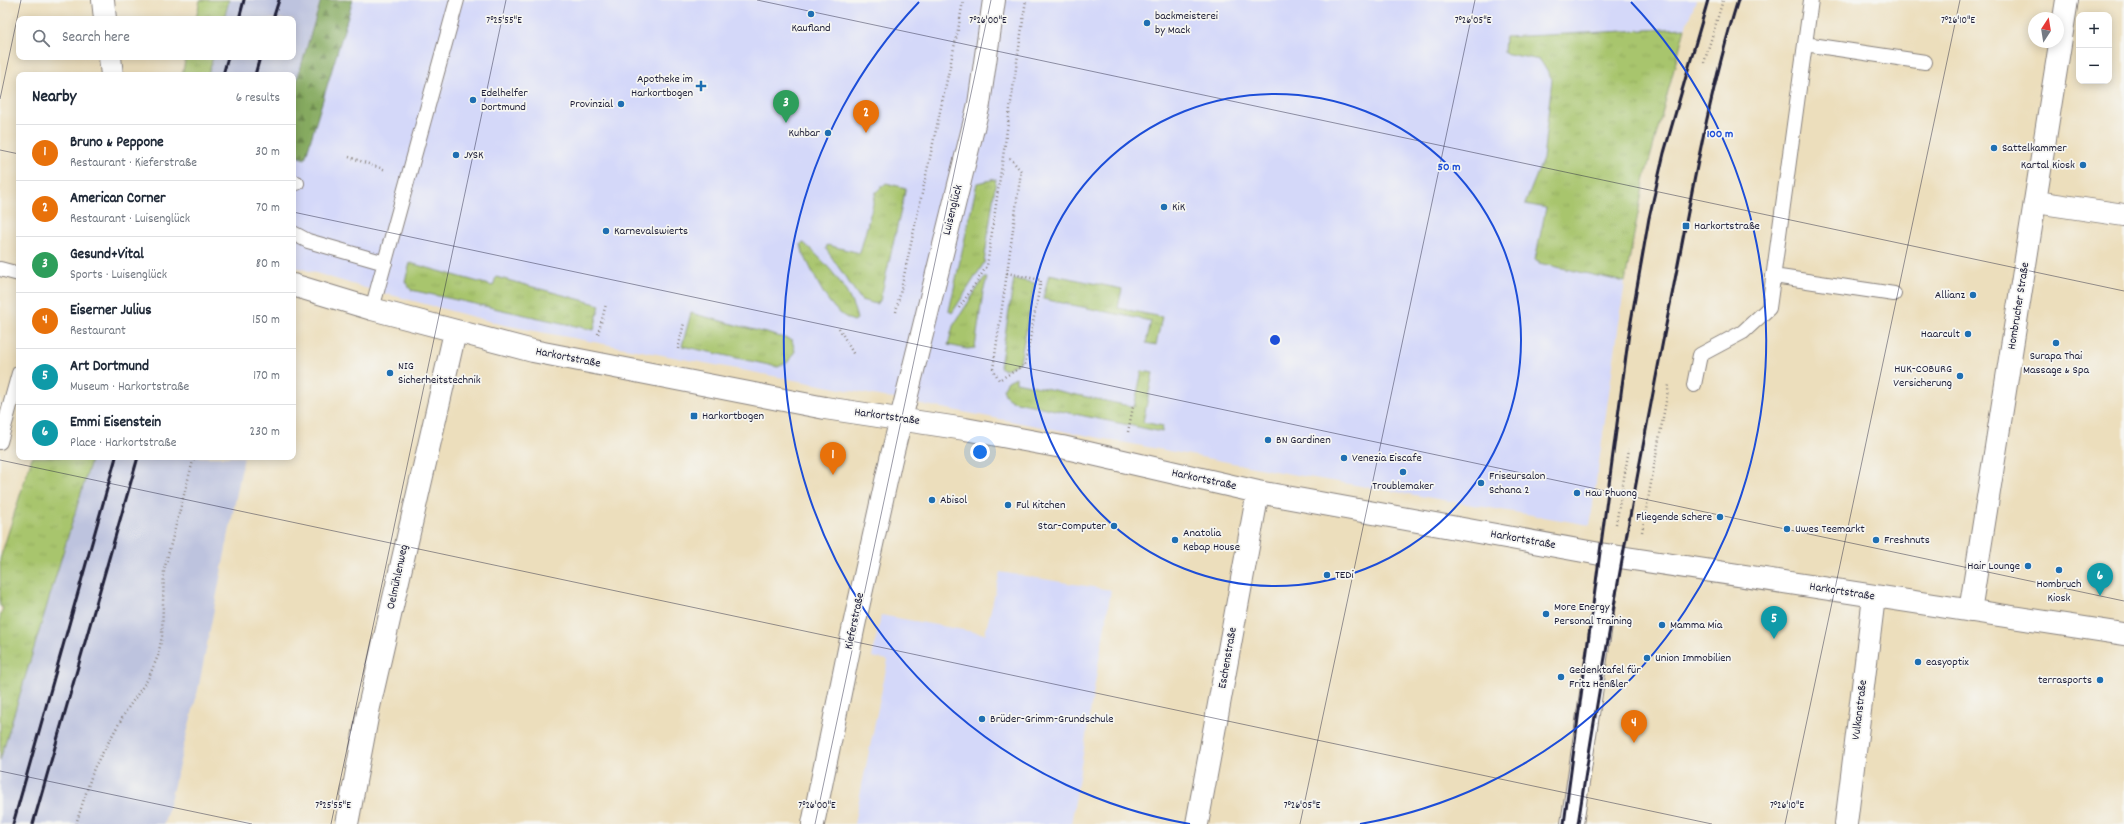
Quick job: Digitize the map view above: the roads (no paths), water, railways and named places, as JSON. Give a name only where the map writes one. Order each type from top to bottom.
[{"type":"street","points":[[103,0],[106,16]]},
{"type":"street","name":"Luisenglück","points":[[902,419],[979,104],[994,0]]},
{"type":"street","name":"Hombrucher Straße","points":[[1970,611],[2067,0]]},
{"type":"street","points":[[110,60],[112,72]]},
{"type":"street","points":[[2036,202],[2124,215]]},
{"type":"street","name":"Harkortstraße","points":[[296,286],[455,332],[532,351],[824,408],[902,419],[1062,447],[1258,492],[1611,556],[2124,634]]},
{"type":"street","name":"Oelmühlenweg","points":[[347,824],[369,707],[455,332]]},
{"type":"street","name":"Kieferstraße","points":[[813,824],[854,625],[891,459],[902,419]]},
{"type":"street","name":"Eschenstraße","points":[[1197,824],[1258,492]]},
{"type":"street","points":[[1572,824],[1611,556]]},
{"type":"street","name":"Vulkanstraße","points":[[1846,824],[1874,597]]},
{"type":"lane","points":[[372,309],[458,0]]},
{"type":"lane","points":[[1694,385],[1700,355],[1743,332],[1769,308],[1811,0]]},
{"type":"lane","points":[[1805,44],[1925,62]]},
{"type":"lane","points":[[296,235],[308,241],[385,263]]},
{"type":"lane","points":[[0,269],[16,273]]},
{"type":"lane","points":[[1774,276],[1894,294]]},
{"type":"lane","points":[[0,442],[16,384]]},
{"type":"railway","points":[[240,16],[244,0]]},
{"type":"railway","points":[[274,16],[279,0]]},
{"type":"railway","points":[[1564,824],[1629,333],[1649,218],[1664,153],[1708,0]]},
{"type":"railway","points":[[1578,824],[1619,574],[1654,387],[1707,121],[1726,40],[1738,0]]},
{"type":"railway","points":[[224,72],[227,60]]},
{"type":"railway","points":[[256,72],[259,60]]},
{"type":"railway","points":[[13,824],[115,460]]},
{"type":"railway","points":[[33,824],[137,460]]},
{"type":"place","name":"Kaufland","points":[[811,14]]},
{"type":"place","name":"backmeisterei by Mack","points":[[1147,23]]},
{"type":"place","name":"Apotheke im Harkortbogen","points":[[701,86]]},
{"type":"place","name":"Edelhelfer Dortmund","points":[[473,100]]},
{"type":"place","name":"Provinzial","points":[[621,104]]},
{"type":"place","name":"Gesund+Vital","points":[[786,123]]},
{"type":"place","name":"Kuhbar","points":[[828,133]]},
{"type":"place","name":"American Corner","points":[[866,133]]},
{"type":"place","name":"Sattelkammer","points":[[1994,148]]},
{"type":"place","name":"JYSK","points":[[456,155]]},
{"type":"place","name":"Kartal Kiosk","points":[[2083,165]]},
{"type":"place","name":"KiK","points":[[1164,207]]},
{"type":"place","name":"Harkortstraße","points":[[1686,226]]},
{"type":"place","name":"Karnevalswierts","points":[[606,231]]},
{"type":"place","name":"Allianz","points":[[1973,295]]},
{"type":"place","name":"Haarcult","points":[[1968,334]]},
{"type":"place","name":"Surapa Thai Massage & Spa","points":[[2056,343]]},
{"type":"place","name":"NIG Sicherheitstechnik","points":[[390,373]]},
{"type":"place","name":"HUK-COBURG Versicherung","points":[[1960,376]]},
{"type":"place","name":"Harkortbogen","points":[[694,416]]},
{"type":"place","name":"BN Gardinen","points":[[1268,440]]},
{"type":"place","name":"Venezia Eiscafe","points":[[1344,458]]},
{"type":"place","name":"Troublemaker","points":[[1403,472]]},
{"type":"place","name":"Bruno & Peppone","points":[[833,475]]},
{"type":"place","name":"Friseursalon Schana 2","points":[[1481,483]]},
{"type":"place","name":"Hau Phuong","points":[[1577,493]]},
{"type":"place","name":"Abisol","points":[[932,500]]},
{"type":"place","name":"Ful Kitchen","points":[[1008,505]]},
{"type":"place","name":"Fliegende Schere","points":[[1720,517]]},
{"type":"place","name":"Star-Computer","points":[[1114,526]]},
{"type":"place","name":"Uwes Teemarkt","points":[[1787,529]]},
{"type":"place","name":"Anatolia Kebap House","points":[[1175,540]]},
{"type":"place","name":"Freshnuts","points":[[1876,540]]},
{"type":"place","name":"Hair Lounge","points":[[2028,566]]},
{"type":"place","name":"Hombruch Kiosk","points":[[2059,570]]},
{"type":"place","name":"TEDi","points":[[1327,575]]},
{"type":"place","name":"Emmi Eisenstein","points":[[2100,596]]},
{"type":"place","name":"More Energy Personal Training","points":[[1546,614]]},
{"type":"place","name":"Mamma Mia","points":[[1662,625]]},
{"type":"place","name":"Art Dortmund","points":[[1774,639]]},
{"type":"place","name":"Union Immobilien","points":[[1647,658]]},
{"type":"place","name":"easyoptix","points":[[1918,662]]},
{"type":"place","name":"Gedenktafel für Fritz Henßler","points":[[1561,677]]},
{"type":"place","name":"terrasports","points":[[2100,680]]},
{"type":"place","name":"Brüder-Grimm-Grundschule","points":[[982,719]]},
{"type":"place","name":"Eiserner Julius","points":[[1634,743]]}]
